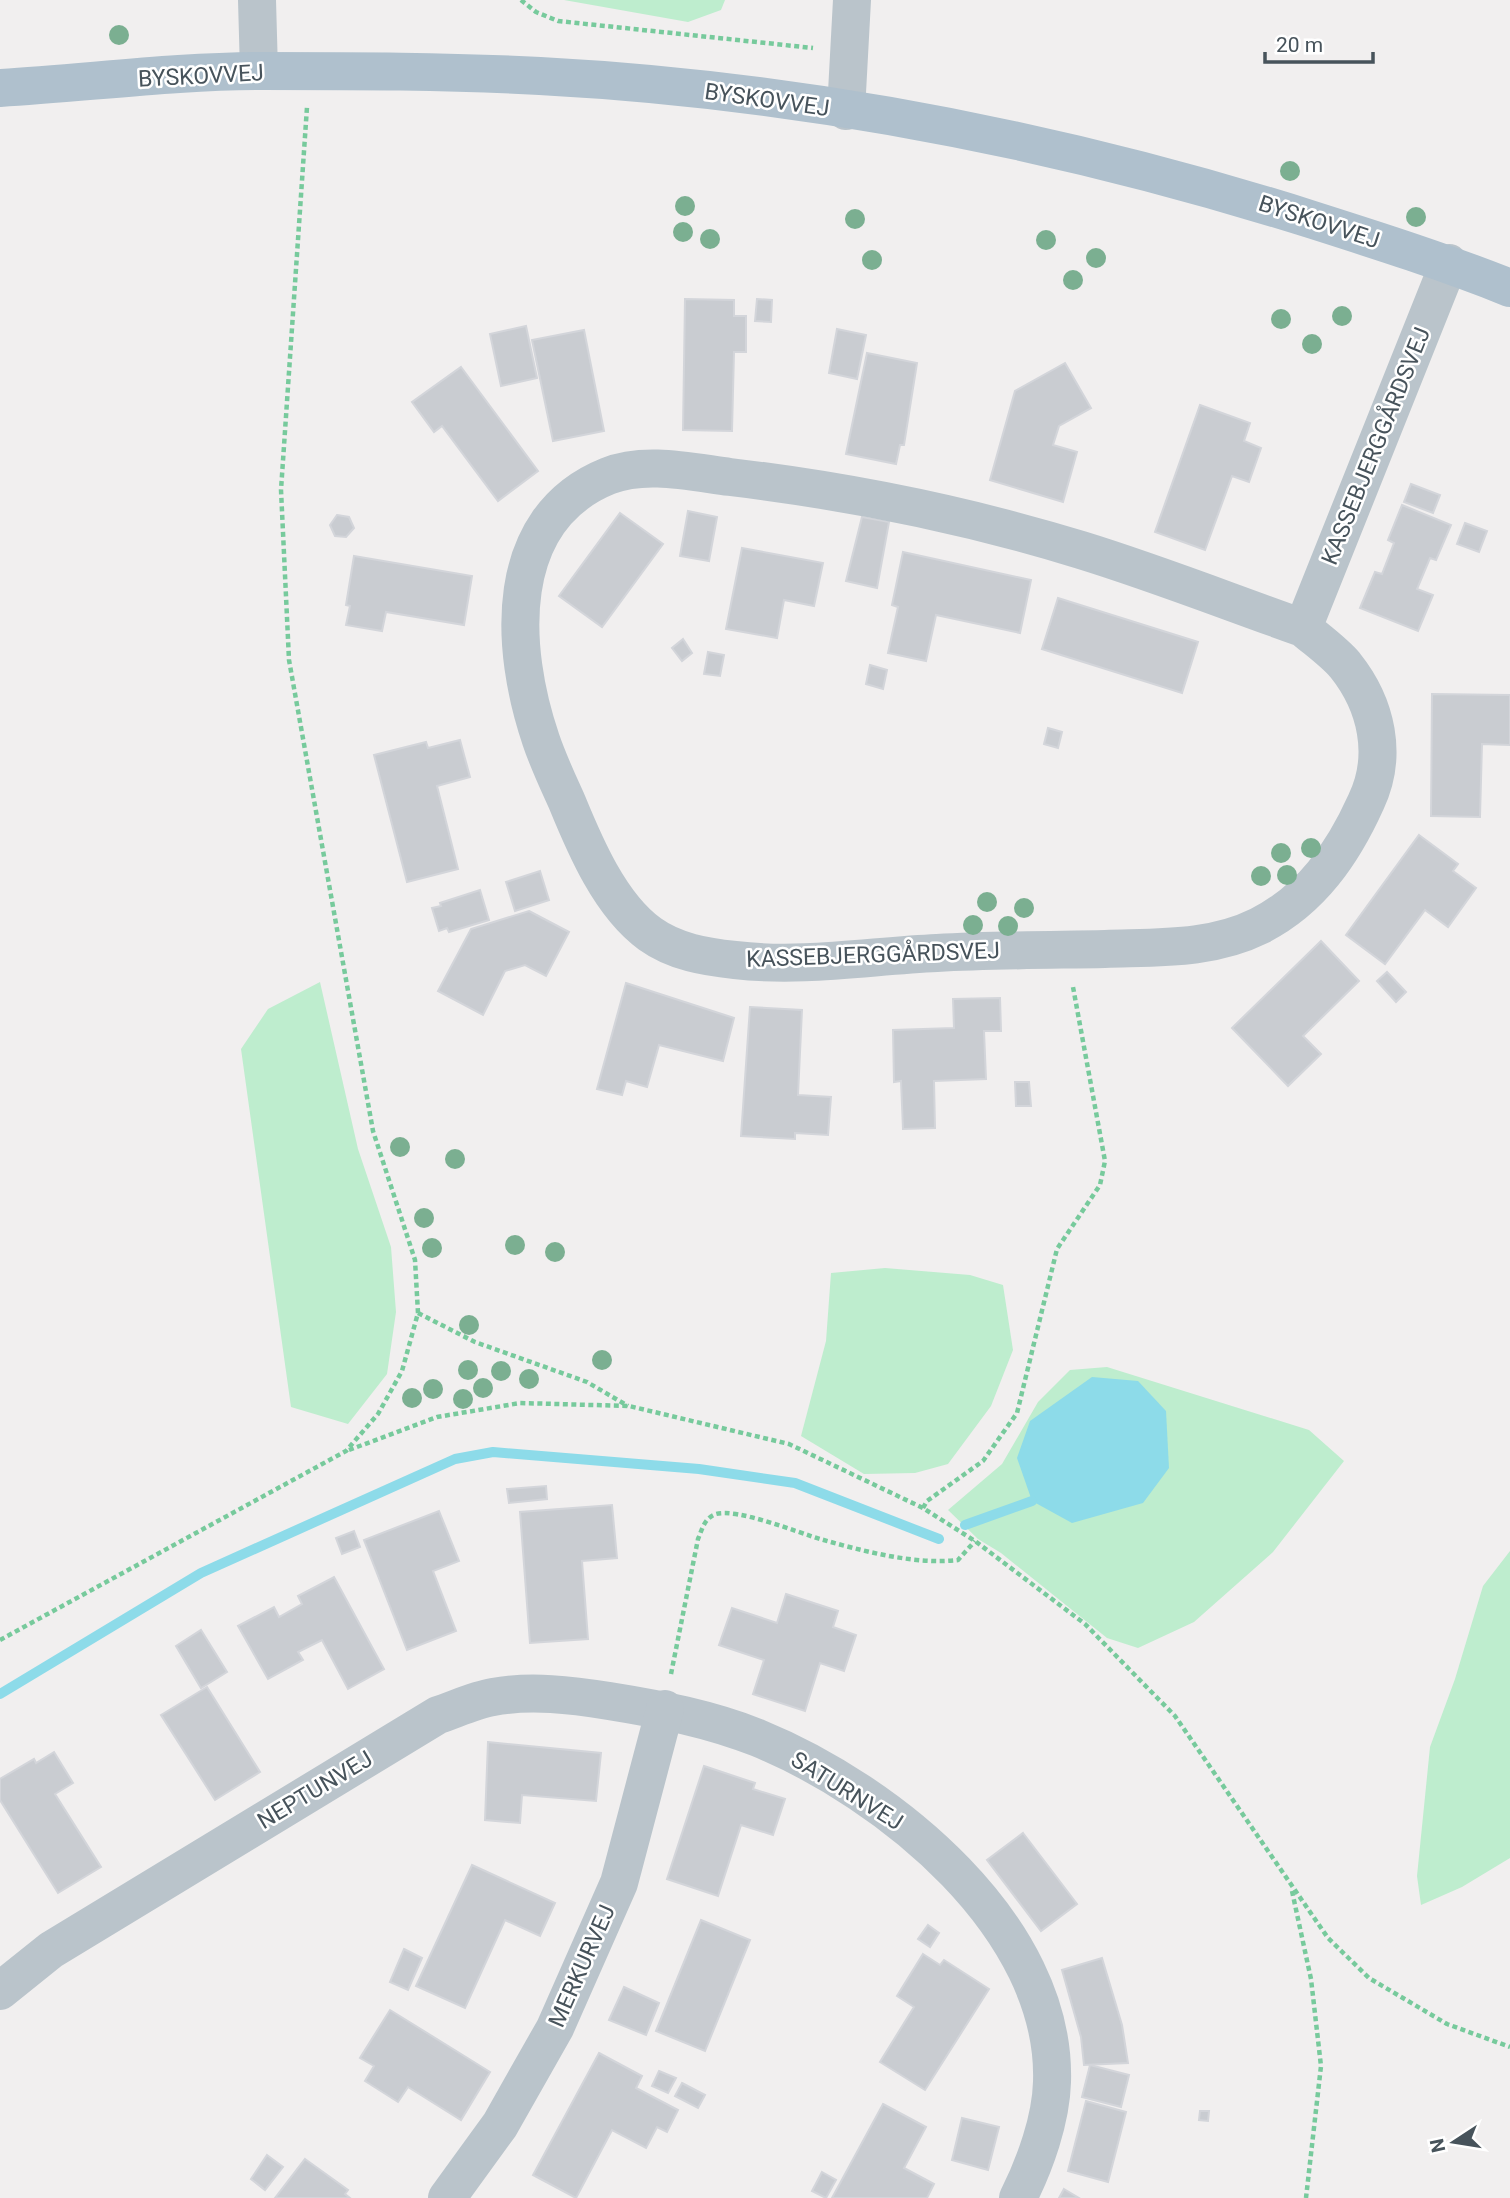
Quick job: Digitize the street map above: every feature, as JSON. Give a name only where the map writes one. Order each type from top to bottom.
[{"type":"main road","name":"BYSKOVVEJ","points":[[0,88],[259,71],[385,71],[543,76],[744,95],[974,131],[1197,183],[1449,263],[1510,288]]},
{"type":"street","points":[[257,0],[259,71]]},
{"type":"street","points":[[846,111],[852,0]]},
{"type":"street","name":"KASSEBJERGGÅRDSVEJ","points":[[1303,628],[1449,263]]},
{"type":"street","name":"KASSEBJERGGÅRDSVEJ","points":[[656,468],[795,485],[934,511],[1081,550],[1303,628],[1345,664],[1367,701],[1379,743],[1374,786],[1350,837],[1320,880],[1279,916],[1232,938],[1180,947],[938,953],[766,964],[702,956],[649,933],[619,901],[579,831],[540,738],[525,672],[520,616],[526,565],[543,526],[576,492],[613,474],[656,468]]},
{"type":"street","name":"NEPTUNVEJ","points":[[0,1992],[51,1950],[438,1715],[493,1696],[561,1694],[665,1709]]},
{"type":"street","name":"MERKURVEJ","points":[[447,2198],[500,2125],[555,2028],[619,1883],[665,1709]]},
{"type":"street","name":"SATURNVEJ","points":[[665,1709],[758,1738],[827,1773],[881,1808],[937,1854],[990,1913],[1014,1946],[1044,2017],[1052,2081],[1049,2112],[1018,2198]]},
{"type":"path","points":[[521,0],[536,12],[558,21],[849,52]]},
{"type":"path","points":[[310,72],[281,490],[289,660],[373,1131],[415,1260],[418,1313],[402,1371],[378,1414],[346,1451]]},
{"type":"path","points":[[923,1508],[927,1501],[983,1461],[1017,1412],[1057,1249],[1100,1185],[1105,1161],[1066,950]]},
{"type":"path","points":[[418,1313],[475,1342],[587,1382],[629,1406]]},
{"type":"path","points":[[0,1640],[346,1451],[437,1417],[520,1403],[629,1406],[789,1444],[923,1508],[975,1541],[1085,1623],[1175,1717],[1328,1938],[1369,1978],[1447,2024],[1510,2048]]},
{"type":"path","points":[[665,1709],[698,1539],[706,1520],[714,1515],[725,1513],[823,1539],[932,1563],[958,1560],[975,1541]]},
{"type":"path","points":[[1291,1887],[1311,1979],[1321,2066],[1306,2198]]},
{"type":"green space","points":[[564,0],[725,0],[721,10],[688,22]]},
{"type":"green space","points":[[320,982],[358,1149],[391,1247],[396,1312],[387,1374],[348,1424],[291,1407],[241,1049],[268,1009]]},
{"type":"green space","points":[[885,1268],[970,1275],[1003,1285],[1013,1350],[991,1406],[948,1464],[915,1473],[864,1474],[801,1436],[826,1341],[831,1273]]},
{"type":"green space","points":[[1107,1367],[1309,1430],[1344,1461],[1273,1552],[1194,1622],[1138,1648],[1107,1638],[1001,1553],[978,1539],[948,1510],[1002,1464],[1038,1402],[1070,1370]]},
{"type":"green space","points":[[1510,1551],[1510,1858],[1462,1887],[1421,1905],[1417,1876],[1430,1747],[1455,1679],[1483,1586]]},
{"type":"water","points":[[1092,1377],[1138,1381],[1166,1411],[1169,1468],[1143,1503],[1072,1523],[1032,1501],[1017,1458],[1030,1421]]},
{"type":"building","points":[[685,299],[734,300],[734,316],[746,316],[746,352],[734,352],[732,431],[683,430]]},
{"type":"building","points":[[757,299],[772,300],[771,322],[755,321]]},
{"type":"building","points":[[526,326],[537,378],[501,386],[490,334]]},
{"type":"building","points":[[837,329],[866,335],[857,379],[829,373]]},
{"type":"building","points":[[584,330],[604,431],[553,441],[532,340]]},
{"type":"building","points":[[867,353],[917,363],[904,445],[900,445],[896,464],[846,454]]},
{"type":"building","points":[[1065,363],[1091,408],[1059,426],[1053,445],[1077,452],[1063,502],[990,480],[1015,391]]},
{"type":"building","points":[[461,367],[538,471],[498,501],[442,426],[434,432],[412,402]]},
{"type":"building","points":[[1200,405],[1250,423],[1244,441],[1261,448],[1249,482],[1232,476],[1205,550],[1155,532]]},
{"type":"building","points":[[1411,484],[1440,495],[1433,513],[1404,502]]},
{"type":"building","points":[[1402,505],[1451,525],[1436,560],[1430,558],[1417,589],[1433,595],[1418,631],[1360,608],[1375,572],[1382,574],[1394,543],[1388,540]]},
{"type":"building","points":[[688,511],[717,517],[709,561],[680,556]]},
{"type":"building","points":[[620,513],[663,544],[602,627],[559,596]]},
{"type":"building","points":[[337,515],[349,517],[354,528],[346,537],[335,536],[330,525]]},
{"type":"building","points":[[862,517],[889,522],[877,588],[846,581]]},
{"type":"building","points":[[1465,523],[1487,531],[1479,552],[1457,544]]},
{"type":"building","points":[[742,548],[823,563],[814,606],[784,600],[777,638],[726,629]]},
{"type":"building","points":[[903,552],[1031,580],[1020,633],[936,615],[926,661],[888,653],[898,607],[892,605]]},
{"type":"building","points":[[354,556],[472,576],[464,625],[386,612],[382,631],[346,625],[350,606],[346,605]]},
{"type":"building","points":[[1058,598],[1198,642],[1182,693],[1042,649]]},
{"type":"building","points":[[683,639],[692,653],[682,661],[672,648]]},
{"type":"building","points":[[708,652],[724,655],[720,676],[704,674]]},
{"type":"building","points":[[870,665],[887,670],[883,689],[866,684]]},
{"type":"building","points":[[1432,694],[1510,695],[1510,745],[1482,744],[1480,817],[1431,816]]},
{"type":"building","points":[[1048,728],[1062,732],[1058,748],[1044,744]]},
{"type":"building","points":[[460,740],[470,777],[437,786],[458,869],[407,882],[374,755],[426,742],[428,748]]},
{"type":"building","points":[[1419,835],[1458,864],[1453,871],[1476,888],[1448,927],[1425,910],[1385,964],[1346,935]]},
{"type":"building","points":[[540,871],[549,900],[515,911],[506,882]]},
{"type":"building","points":[[480,890],[489,920],[449,932],[447,928],[439,931],[432,908]]},
{"type":"building","points":[[529,911],[569,932],[546,976],[525,965],[505,971],[483,1015],[438,991],[471,929]]},
{"type":"building","points":[[1321,941],[1359,981],[1303,1036],[1321,1054],[1288,1086],[1232,1028]]},
{"type":"building","points":[[1387,972],[1406,992],[1396,1002],[1377,981]]},
{"type":"building","points":[[626,983],[734,1018],[723,1061],[659,1045],[647,1087],[626,1081],[622,1095],[597,1089]]},
{"type":"building","points":[[1000,998],[1001,1031],[984,1031],[986,1079],[934,1081],[935,1128],[903,1129],[901,1081],[894,1082],[893,1030],[954,1028],[953,999]]},
{"type":"building","points":[[750,1007],[802,1010],[798,1095],[831,1097],[828,1135],[795,1133],[795,1139],[741,1136]]},
{"type":"building","points":[[1015,1082],[1029,1082],[1031,1106],[1016,1106]]},
{"type":"building","points":[[546,1486],[547,1499],[509,1503],[507,1489]]},
{"type":"building","points":[[612,1505],[617,1558],[582,1561],[588,1639],[530,1643],[520,1512]]},
{"type":"building","points":[[439,1511],[459,1561],[433,1571],[456,1631],[407,1650],[364,1540]]},
{"type":"building","points":[[354,1531],[360,1547],[342,1554],[336,1538]]},
{"type":"building","points":[[334,1577],[384,1669],[348,1689],[322,1640],[298,1652],[303,1660],[268,1679],[238,1626],[274,1607],[279,1617],[302,1604],[298,1596]]},
{"type":"building","points":[[786,1594],[838,1611],[833,1627],[856,1635],[844,1671],[820,1663],[805,1711],[753,1694],[764,1660],[719,1645],[732,1608],[777,1623]]},
{"type":"building","points":[[201,1630],[227,1672],[201,1688],[176,1646]]},
{"type":"building","points":[[207,1687],[260,1772],[215,1800],[161,1715]]},
{"type":"building","points":[[488,1742],[601,1753],[596,1801],[522,1795],[520,1823],[485,1820]]},
{"type":"building","points":[[54,1752],[73,1783],[55,1794],[101,1867],[58,1893],[0,1800],[0,1779],[34,1759],[36,1763]]},
{"type":"building","points":[[704,1766],[755,1783],[753,1789],[785,1799],[773,1835],[741,1825],[718,1896],[667,1879]]},
{"type":"building","points":[[1023,1833],[1077,1904],[1041,1931],[987,1860]]},
{"type":"building","points":[[472,1865],[555,1903],[540,1936],[505,1920],[465,2008],[416,1986]]},
{"type":"building","points":[[701,1920],[750,1940],[705,2051],[656,2031]]},
{"type":"building","points":[[928,1925],[939,1933],[930,1947],[918,1939]]},
{"type":"building","points":[[404,1949],[422,1958],[408,1990],[390,1982]]},
{"type":"building","points":[[923,1954],[940,1965],[944,1960],[989,1989],[925,2090],[880,2062],[914,2007],[897,1996]]},
{"type":"building","points":[[1102,1958],[1122,2025],[1128,2063],[1084,2065],[1081,2037],[1062,1970]]},
{"type":"building","points":[[624,1987],[659,2003],[646,2035],[609,2020]]},
{"type":"building","points":[[390,2010],[490,2072],[461,2120],[408,2087],[398,2102],[365,2081],[374,2066],[360,2058]]},
{"type":"building","points":[[599,2053],[642,2076],[636,2088],[678,2110],[667,2132],[657,2127],[646,2148],[612,2130],[576,2198],[533,2175]]},
{"type":"building","points":[[1090,2065],[1129,2075],[1121,2107],[1082,2097]]},
{"type":"building","points":[[659,2071],[676,2078],[668,2093],[652,2086]]},
{"type":"building","points":[[682,2083],[705,2095],[698,2108],[675,2096]]},
{"type":"building","points":[[1086,2101],[1126,2112],[1108,2182],[1068,2171]]},
{"type":"building","points":[[883,2104],[926,2127],[904,2168],[934,2184],[927,2198],[832,2198]]},
{"type":"building","points":[[1200,2111],[1209,2111],[1208,2121],[1199,2120]]},
{"type":"building","points":[[962,2118],[999,2127],[988,2170],[952,2160]]},
{"type":"building","points":[[267,2155],[283,2167],[265,2190],[251,2179]]},
{"type":"building","points":[[305,2159],[348,2190],[345,2194],[350,2198],[275,2198]]},
{"type":"building","points":[[822,2172],[836,2180],[826,2198],[812,2191]]},
{"type":"building","points":[[1064,2189],[1079,2198],[1059,2198]]},
{"type":"waterway","points":[[0,1694],[201,1573],[455,1459],[493,1452],[699,1469],[795,1483],[939,1539]]},
{"type":"waterway","points":[[965,1525],[1032,1501]]}]
